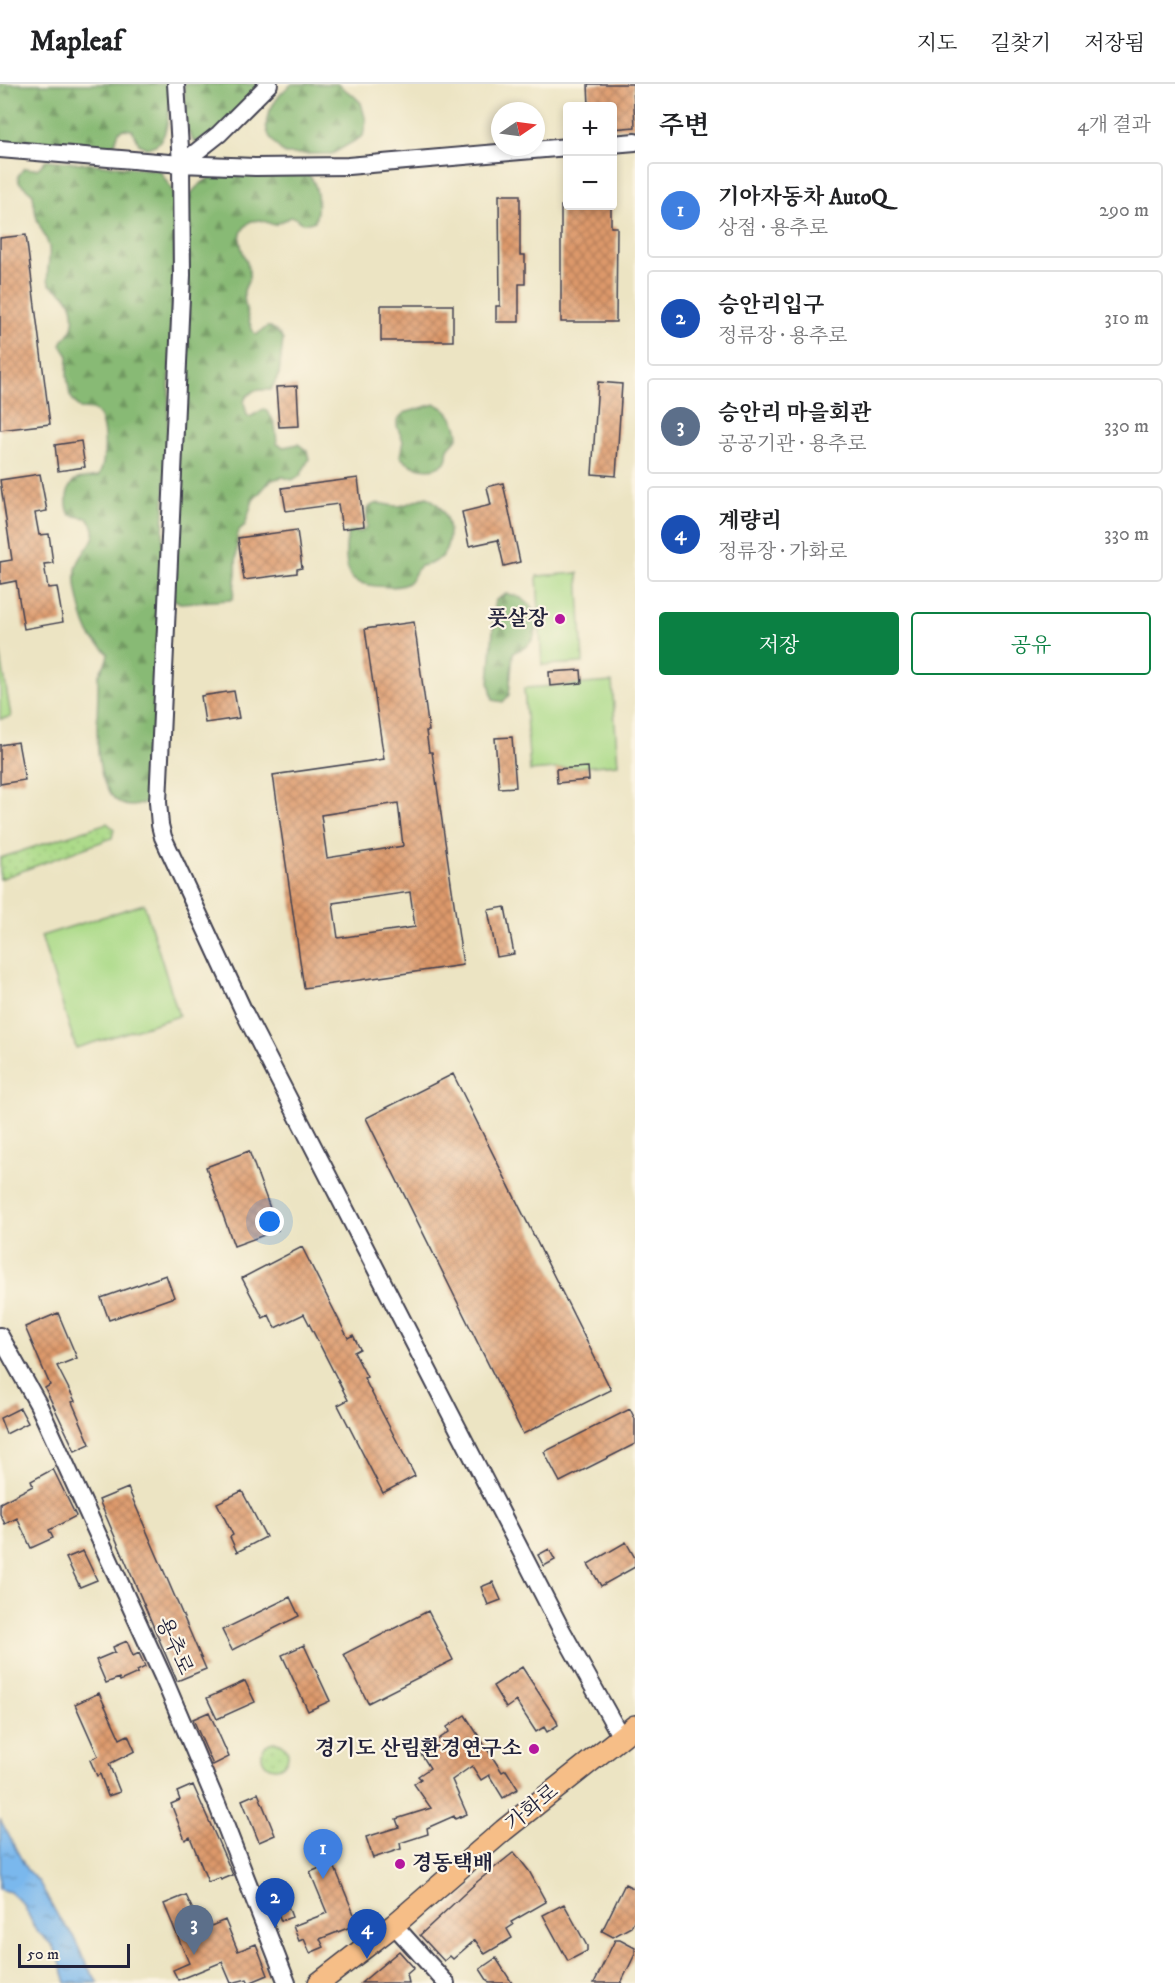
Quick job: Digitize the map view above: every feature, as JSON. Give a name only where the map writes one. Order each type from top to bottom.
[{"type":"main road","name":"가화로","points":[[319,1983],[394,1925],[504,1830],[628,1731]]},
{"type":"street","points":[[176,84],[181,164],[182,275],[158,802],[163,837],[245,1014],[561,1629],[628,1731]]},
{"type":"street","points":[[181,164],[219,134],[269,84]]},
{"type":"street","points":[[617,144],[635,142]]},
{"type":"street","points":[[0,149],[181,164],[255,167],[348,166],[563,147]]},
{"type":"street","name":"용추로","points":[[0,1336],[38,1404],[163,1677],[221,1815],[287,1983]]},
{"type":"street","points":[[394,1925],[446,1983]]},
{"type":"green space","points":[[0,84],[171,84],[165,131],[158,143],[146,148],[139,144],[132,130],[124,129],[119,131],[115,143],[107,150],[0,142]]},
{"type":"green space","points":[[184,84],[261,84],[218,130],[195,143],[186,123]]},
{"type":"green space","points":[[292,84],[337,84],[354,96],[361,103],[366,121],[363,136],[332,154],[285,154],[274,143],[266,126],[269,112],[277,99]]},
{"type":"green space","points":[[46,160],[160,170],[177,201],[152,797],[134,806],[122,804],[111,795],[104,782],[100,765],[97,728],[98,678],[108,654],[94,640],[85,624],[76,586],[78,563],[90,544],[94,532],[93,525],[87,518],[70,515],[67,506],[67,495],[71,485],[80,478],[98,476],[101,471],[104,432],[95,411],[80,409],[70,396],[67,375],[68,356],[61,345],[72,326],[71,303],[66,295],[49,283],[48,244],[37,219],[33,194],[19,182],[18,176],[24,168],[37,169]]},
{"type":"green space","points":[[224,173],[306,173],[311,177],[316,188],[318,202],[315,221],[304,223],[291,217],[274,225],[261,220],[251,221],[244,228],[240,242],[249,270],[244,295],[251,328],[256,335],[267,327],[271,327],[283,340],[279,374],[271,390],[255,390],[246,397],[244,402],[247,415],[250,417],[264,409],[273,421],[277,444],[284,447],[298,444],[307,451],[309,459],[300,476],[292,480],[283,477],[271,480],[253,500],[245,525],[239,530],[237,536],[233,598],[180,603],[173,599],[186,202],[202,183]]},
{"type":"green space","points":[[435,404],[451,417],[458,438],[448,449],[444,463],[433,468],[421,468],[409,464],[400,456],[403,441],[397,420],[404,413]]},
{"type":"green space","points":[[427,497],[440,508],[448,523],[448,540],[442,557],[430,564],[420,566],[411,580],[401,586],[369,585],[351,577],[346,561],[348,535],[350,531],[361,532],[367,527],[367,509],[379,503],[402,505]]},
{"type":"green space","name":"풋살장","points":[[578,573],[583,663],[542,665],[537,576]]},
{"type":"green space","points":[[506,594],[523,599],[529,605],[537,619],[537,627],[529,644],[513,653],[509,695],[503,702],[493,700],[489,682],[495,604],[496,600]]},
{"type":"green space","points":[[0,651],[11,717],[0,719]]},
{"type":"green space","points":[[612,682],[618,764],[530,771],[524,688]]},
{"type":"green space","points":[[107,823],[114,829],[112,838],[0,879],[0,858]]},
{"type":"green space","points":[[144,904],[179,1016],[76,1048],[41,936]]},
{"type":"green space","points":[[275,1742],[284,1746],[288,1755],[284,1764],[275,1768],[266,1764],[262,1755],[266,1746]]},
{"type":"water","points":[[0,1819],[27,1870],[39,1882],[99,1983],[66,1983],[59,1958],[52,1945],[36,1930],[23,1904],[10,1892],[0,1889]]},
{"type":"building","points":[[588,84],[633,84],[635,127],[617,129],[617,102],[589,102]]},
{"type":"building","points":[[499,195],[520,195],[520,255],[525,255],[525,284],[519,284],[519,322],[496,322],[496,306],[500,306]]},
{"type":"building","points":[[561,206],[563,210],[611,210],[611,227],[617,227],[616,322],[561,322]]},
{"type":"building","points":[[26,235],[50,424],[0,430],[0,238]]},
{"type":"building","points":[[381,305],[453,305],[453,341],[381,341]]},
{"type":"building","points":[[598,382],[622,384],[616,476],[592,474]]},
{"type":"building","points":[[297,386],[299,426],[279,427],[276,387]]},
{"type":"building","points":[[81,441],[85,467],[58,471],[55,445]]},
{"type":"building","points":[[40,474],[47,511],[35,513],[39,535],[49,534],[53,563],[44,564],[48,588],[57,587],[63,622],[24,629],[16,581],[0,584],[0,562],[12,560],[0,480]]},
{"type":"building","points":[[358,478],[364,526],[342,529],[338,504],[286,511],[282,488]]},
{"type":"building","points":[[503,483],[520,562],[504,566],[498,540],[469,546],[462,512],[491,505],[487,487]]},
{"type":"building","points":[[297,530],[302,568],[297,569],[297,573],[244,580],[238,538]]},
{"type":"building","points":[[414,622],[429,731],[426,731],[429,752],[432,752],[463,965],[304,988],[273,775],[384,759],[365,629]],"holes":[[[398,803],[403,846],[327,858],[321,815]],[[410,892],[415,927],[338,938],[333,903]]]},
{"type":"building","points":[[581,670],[582,683],[550,686],[549,672]]},
{"type":"building","points":[[234,691],[239,718],[205,723],[201,696]]},
{"type":"building","points":[[512,737],[516,787],[499,788],[495,738]]},
{"type":"building","points":[[18,742],[25,780],[0,784],[0,745]]},
{"type":"building","points":[[588,767],[589,780],[557,783],[556,769]]},
{"type":"building","points":[[505,907],[514,954],[497,957],[488,910]]},
{"type":"building","points":[[453,1074],[611,1390],[523,1434],[366,1118]]},
{"type":"building","points":[[249,1151],[278,1230],[234,1246],[206,1167]]},
{"type":"building","points":[[302,1247],[348,1338],[353,1335],[360,1349],[354,1352],[367,1377],[364,1378],[415,1476],[383,1493],[338,1405],[348,1400],[304,1314],[275,1328],[269,1315],[263,1318],[242,1278]]},
{"type":"building","points":[[166,1275],[174,1297],[109,1320],[101,1298]]},
{"type":"building","points":[[58,1313],[77,1358],[57,1366],[75,1401],[72,1402],[90,1444],[75,1451],[45,1388],[50,1385],[25,1327]]},
{"type":"building","points":[[20,1408],[28,1423],[6,1434],[0,1418]]},
{"type":"building","points":[[630,1409],[635,1419],[635,1444],[560,1482],[544,1452]]},
{"type":"building","points":[[53,1469],[76,1516],[49,1530],[53,1538],[31,1548],[17,1518],[5,1524],[0,1514],[0,1503],[33,1486],[31,1481]]},
{"type":"building","points":[[128,1488],[206,1669],[177,1681],[99,1500]]},
{"type":"building","points":[[242,1491],[266,1537],[237,1552],[230,1537],[233,1535],[217,1503]]},
{"type":"building","points":[[626,1542],[635,1558],[635,1567],[601,1586],[588,1564]]},
{"type":"building","points":[[549,1549],[555,1560],[544,1566],[538,1555]]},
{"type":"building","points":[[83,1551],[97,1580],[80,1587],[66,1558]]},
{"type":"building","points":[[493,1582],[501,1600],[488,1605],[481,1587]]},
{"type":"building","points":[[290,1597],[299,1616],[232,1650],[222,1630]]},
{"type":"building","points":[[428,1611],[453,1660],[368,1703],[344,1654]]},
{"type":"building","points":[[127,1641],[133,1656],[139,1653],[145,1667],[137,1671],[138,1673],[120,1681],[119,1678],[106,1683],[96,1660],[115,1652],[113,1647]]},
{"type":"building","points":[[304,1645],[330,1701],[308,1711],[282,1655]]},
{"type":"building","points":[[522,1667],[556,1719],[558,1725],[547,1732],[544,1727],[536,1732],[516,1701],[506,1708],[493,1686]]},
{"type":"building","points":[[245,1681],[255,1702],[217,1719],[207,1698]]},
{"type":"building","points":[[99,1693],[120,1739],[128,1735],[135,1751],[109,1764],[120,1792],[108,1796],[100,1774],[97,1776],[90,1760],[98,1756],[75,1704]]},
{"type":"building","points":[[209,1712],[229,1757],[213,1765],[193,1719]]},
{"type":"building","points":[[465,1715],[502,1772],[506,1770],[518,1789],[503,1798],[489,1775],[481,1780],[472,1766],[452,1780],[467,1814],[455,1819],[454,1816],[427,1828],[428,1834],[400,1843],[401,1849],[373,1858],[366,1837],[399,1827],[396,1819],[431,1808],[414,1784],[421,1779],[418,1776],[430,1768],[420,1752],[449,1732],[447,1727]]},
{"type":"building","points":[[193,1785],[233,1875],[221,1880],[220,1878],[208,1882],[190,1837],[185,1840],[171,1804],[180,1800],[177,1792]]},
{"type":"building","points":[[258,1793],[275,1835],[259,1842],[242,1800]]},
{"type":"building","points":[[514,1852],[529,1871],[546,1902],[511,1922],[513,1925],[507,1929],[512,1938],[485,1954],[475,1940],[453,1959],[450,1956],[444,1961],[420,1935],[478,1881]]},
{"type":"building","points":[[333,1863],[358,1924],[320,1939],[324,1947],[310,1953],[304,1939],[299,1941],[293,1926],[327,1913],[310,1872]]},
{"type":"building","points":[[625,1884],[635,1889],[635,1919],[631,1927],[613,1937],[602,1931]]},
{"type":"building","points":[[186,1895],[202,1930],[225,1920],[238,1951],[256,1944],[268,1975],[249,1983],[247,1979],[231,1983],[222,1962],[178,1980],[173,1970],[189,1963],[164,1904]]},
{"type":"building","points":[[286,1901],[292,1917],[281,1921],[275,1905]]},
{"type":"building","points":[[564,1904],[587,1946],[587,1951],[568,1961],[543,1915]]},
{"type":"building","points":[[615,1940],[620,1940],[635,1948],[635,1954],[621,1983],[594,1983]]},
{"type":"building","points":[[399,1951],[414,1968],[407,1974],[409,1983],[361,1983]]},
{"type":"building","points":[[496,1958],[512,1983],[489,1983],[480,1969]]},
{"type":"place","name":"풋살장","points":[[560,619]]},
{"type":"place","name":"경기도 산림환경연구소","points":[[534,1749]]},
{"type":"place","name":"경동택배","points":[[400,1864]]},
{"type":"place","name":"기아자동차 AutoQ","points":[[323,1879]]},
{"type":"place","name":"승안리입구","points":[[275,1928]]},
{"type":"place","name":"승안리 마을회관","points":[[194,1955]]},
{"type":"place","name":"계량리","points":[[367,1959]]}]
